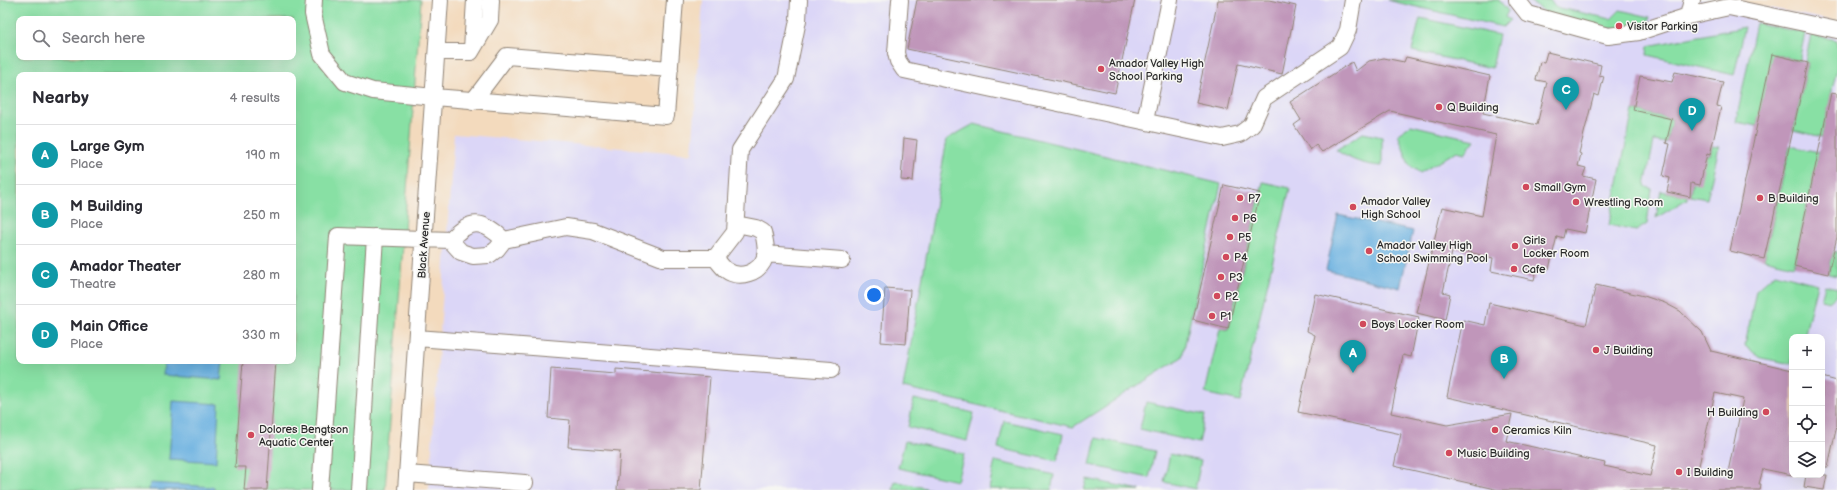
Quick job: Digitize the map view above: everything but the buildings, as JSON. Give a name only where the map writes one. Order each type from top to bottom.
[{"type":"street","points":[[314,0],[313,14],[322,54],[345,82],[373,91],[434,98],[666,116],[675,0]]},
{"type":"street","name":"Black Avenue","points":[[407,482],[425,239],[440,0]]},
{"type":"street","points":[[471,52],[475,0]]},
{"type":"street","points":[[471,52],[490,20],[491,0]]},
{"type":"street","points":[[715,258],[736,232],[740,150],[786,79],[798,20],[799,0]]},
{"type":"street","points":[[900,0],[896,54],[898,61],[904,70],[1222,138],[1240,134],[1252,125],[1264,98],[1340,47],[1348,30],[1352,0]]},
{"type":"street","points":[[1145,121],[1170,0]]},
{"type":"street","points":[[1517,0],[1528,14],[1608,36],[1639,32],[1688,16],[1729,7],[1837,30]]},
{"type":"street","points":[[1688,16],[1692,0]]},
{"type":"street","points":[[437,52],[471,52]]},
{"type":"street","points":[[473,101],[507,56],[670,69]]},
{"type":"street","points":[[450,240],[459,230],[468,225],[477,224],[492,229],[504,240]]},
{"type":"street","points":[[320,490],[338,236],[450,240],[461,252],[473,256],[488,255],[497,249],[504,240],[566,227],[593,231],[663,258],[715,258],[726,270],[736,274],[746,275],[759,269],[765,254],[766,245],[763,232],[756,228],[736,224]]},
{"type":"street","points":[[359,490],[376,237]]},
{"type":"street","points":[[765,254],[842,260]]},
{"type":"street","points":[[418,338],[831,370]]},
{"type":"street","points":[[407,482],[525,483]]},
{"type":"shaded area","name":"Amador Valley High School","points":[[703,0],[1732,0],[1837,22],[1837,490],[429,490],[454,134],[692,154]]},
{"type":"green space","points":[[0,0],[421,0],[385,490],[0,490]]},
{"type":"green space","points":[[1387,0],[1499,0],[1508,11],[1505,17],[1510,20],[1503,27]]},
{"type":"green space","points":[[1528,0],[1550,0],[1555,7],[1611,19],[1620,10],[1650,17],[1647,23],[1621,28],[1605,29],[1549,15]]},
{"type":"green space","points":[[1420,18],[1499,35],[1492,68],[1412,51]]},
{"type":"green space","points":[[1756,23],[1805,33],[1799,61],[1773,54],[1757,126],[1736,122]]},
{"type":"green space","points":[[1745,27],[1734,75],[1647,55],[1648,46]]},
{"type":"green space","points":[[1811,35],[1837,40],[1837,68],[1822,137],[1793,130],[1808,63],[1805,62]]},
{"type":"green space","points":[[1633,110],[1672,119],[1666,143],[1654,141],[1645,186],[1652,189],[1647,224],[1636,231],[1609,225]]},
{"type":"green space","points":[[974,124],[1221,184],[1182,357],[1073,427],[903,388],[947,139]]},
{"type":"green space","points":[[1411,125],[1475,140],[1465,153],[1457,151],[1420,173],[1409,165],[1398,134]]},
{"type":"green space","points":[[1363,133],[1382,137],[1382,166],[1358,161],[1347,157],[1336,150]]},
{"type":"green space","points":[[1712,146],[1719,147],[1707,199],[1690,196],[1692,183],[1707,154],[1710,155]]},
{"type":"green space","points":[[1790,146],[1819,152],[1794,266],[1764,259]]},
{"type":"green space","points":[[1263,182],[1290,188],[1240,401],[1205,393],[1220,328],[1228,330]]},
{"type":"green space","points":[[1661,191],[1687,196],[1687,199],[1656,218]]},
{"type":"green space","points":[[1837,251],[1837,276],[1828,274],[1833,253]]},
{"type":"green space","points":[[1775,273],[1817,284],[1805,334],[1789,334],[1789,363],[1761,358],[1745,346],[1756,290]]},
{"type":"green space","points":[[1825,285],[1837,288],[1837,295],[1829,302],[1821,300]]},
{"type":"green space","points":[[914,399],[974,413],[967,441],[908,427]]},
{"type":"green space","points":[[1146,402],[1205,415],[1199,443],[1140,429]]},
{"type":"green space","points":[[1004,421],[1063,434],[1057,461],[998,448]]},
{"type":"green space","points":[[1096,438],[1155,451],[1149,478],[1090,465]]},
{"type":"green space","points":[[905,441],[964,454],[957,481],[898,468]]},
{"type":"green space","points":[[1170,454],[1201,461],[1195,489],[1164,482]]},
{"type":"green space","points":[[995,461],[1054,475],[1051,490],[989,489]]},
{"type":"green space","points":[[1087,479],[1140,490],[1084,490]]},
{"type":"green space","points":[[895,481],[934,490],[893,490]]},
{"type":"water","name":"Amador Valley High School Swimming Pool","points":[[1338,215],[1413,231],[1400,288],[1326,270]]},
{"type":"water","points":[[164,364],[223,364],[221,380],[163,375]]},
{"type":"water","points":[[173,401],[219,404],[216,462],[169,459]]},
{"type":"water","points":[[150,483],[214,487],[214,490],[149,490]]},
{"type":"place","name":"Visitor Parking","points":[[1619,26]]},
{"type":"place","name":"Amador Valley High School Parking","points":[[1101,69]]},
{"type":"place","name":"Q Building","points":[[1439,107]]},
{"type":"place","name":"Amador Theater","points":[[1566,110]]},
{"type":"place","name":"Main Office","points":[[1692,131]]},
{"type":"place","name":"Small Gym","points":[[1526,187]]},
{"type":"place","name":"P7","points":[[1240,198]]},
{"type":"place","name":"B Building","points":[[1760,198]]},
{"type":"place","name":"Wrestling Room","points":[[1576,202]]},
{"type":"place","name":"Amador Valley High School","points":[[1353,207]]},
{"type":"place","name":"P6","points":[[1235,218]]},
{"type":"place","name":"P5","points":[[1230,237]]},
{"type":"place","name":"Girls Locker Room","points":[[1515,246]]},
{"type":"place","name":"Amador Valley High School Swimming Pool","points":[[1369,251]]},
{"type":"place","name":"P4","points":[[1226,257]]},
{"type":"place","name":"Cafe","points":[[1514,269]]},
{"type":"place","name":"P3","points":[[1221,277]]},
{"type":"place","name":"P2","points":[[1217,296]]},
{"type":"place","name":"P1","points":[[1212,316]]},
{"type":"place","name":"Boys Locker Room","points":[[1363,324]]},
{"type":"place","name":"J Building","points":[[1596,350]]},
{"type":"place","name":"Large Gym","points":[[1353,373]]},
{"type":"place","name":"M Building","points":[[1504,379]]},
{"type":"place","name":"H Building","points":[[1766,412]]},
{"type":"place","name":"Ceramics Kiln","points":[[1495,430]]},
{"type":"place","name":"Dolores Bengtson Aquatic Center","points":[[251,435]]},
{"type":"place","name":"Music Building","points":[[1449,453]]},
{"type":"place","name":"I Building","points":[[1679,472]]}]
